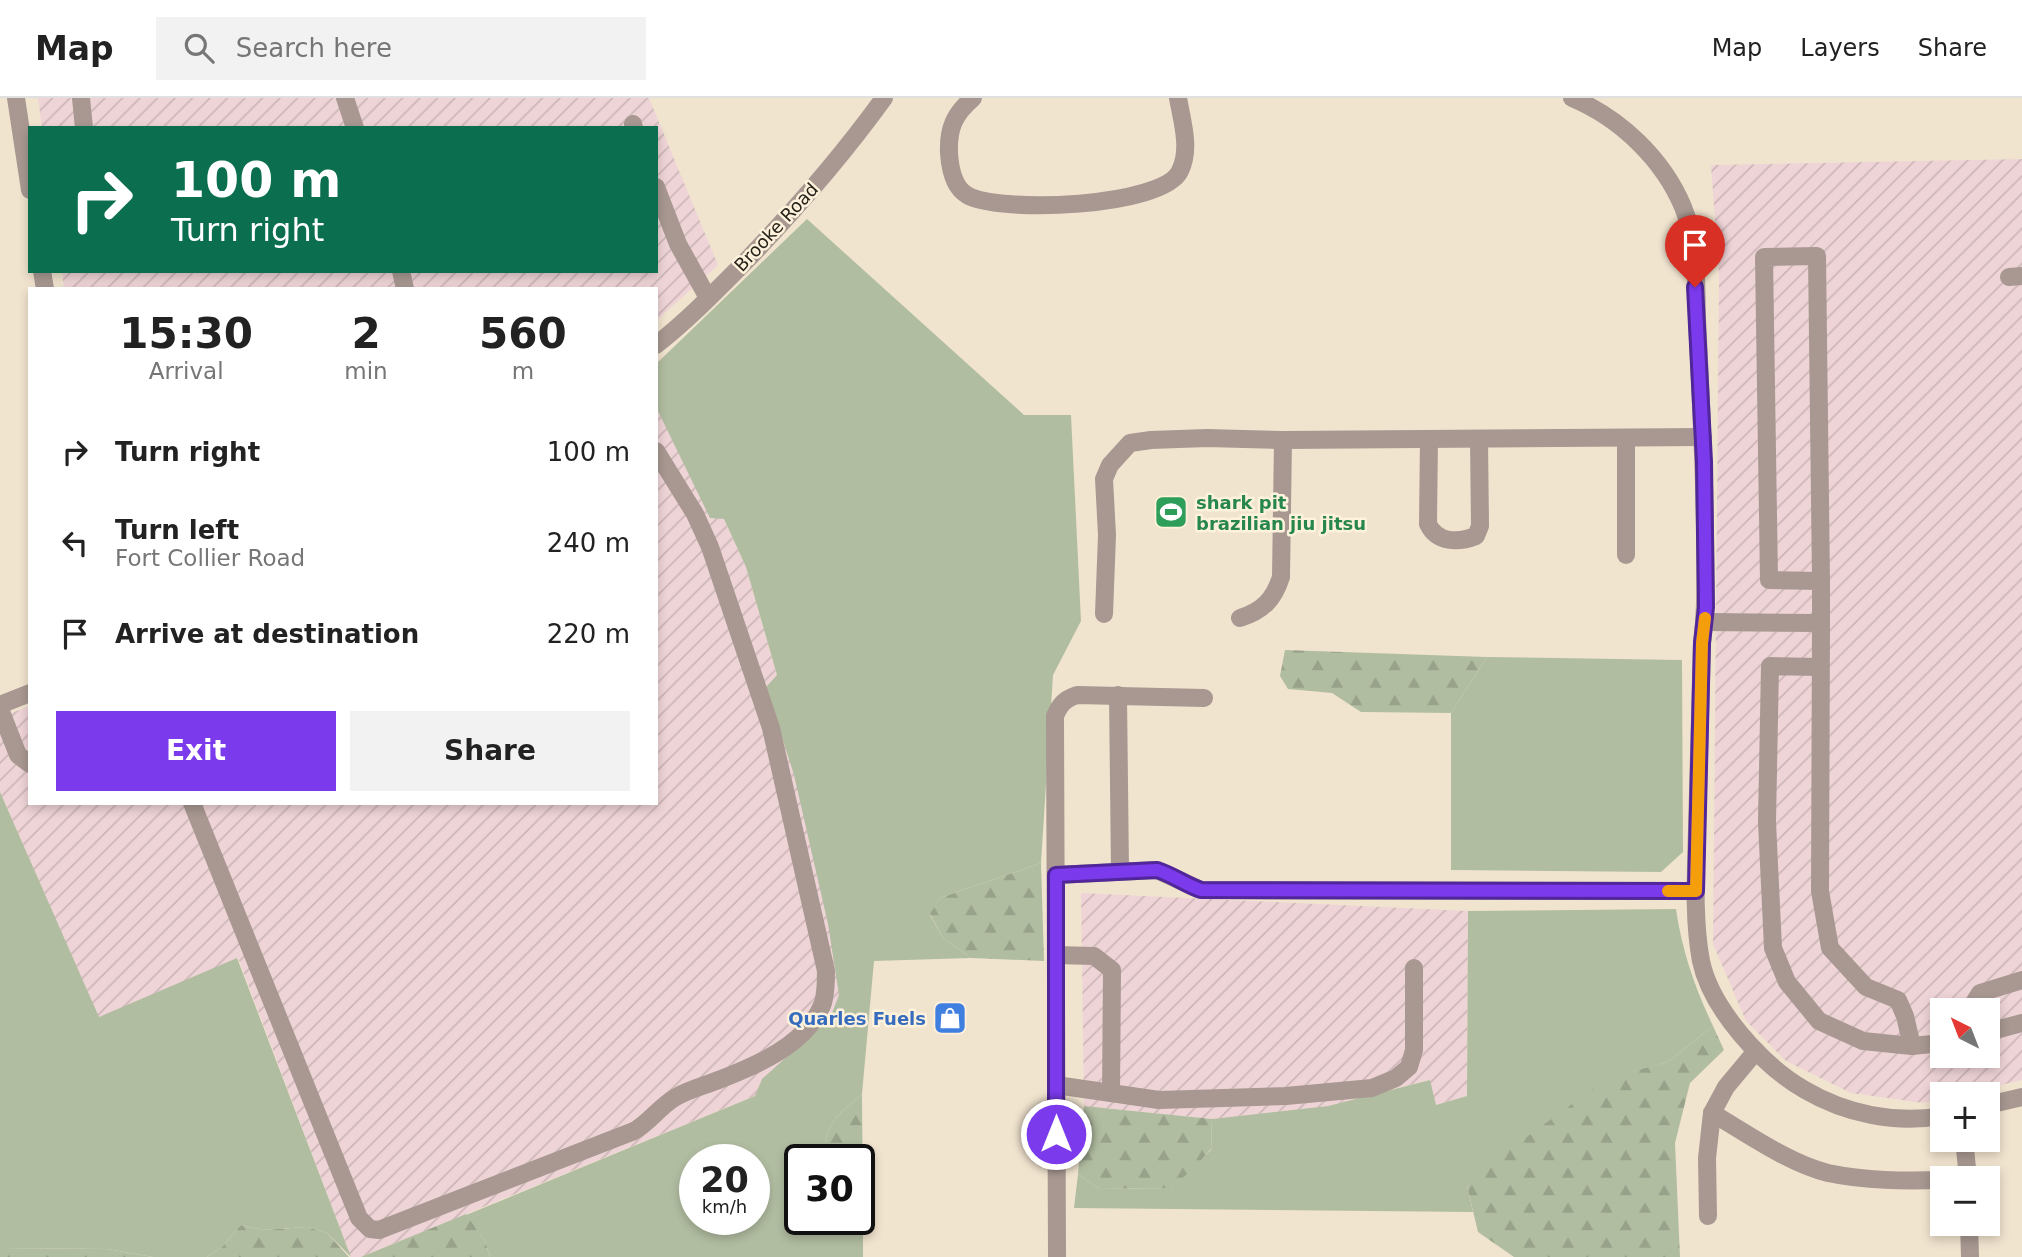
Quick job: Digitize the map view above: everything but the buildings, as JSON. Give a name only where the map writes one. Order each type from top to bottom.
[{"type":"street","points":[[16,98],[28,177]]},
{"type":"street","points":[[81,98],[84,126]]},
{"type":"street","points":[[345,98],[354,126]]},
{"type":"street","name":"Brooke Road","points":[[658,343],[708,298],[797,207],[846,150],[884,98]]},
{"type":"street","points":[[973,98],[962,107],[948,134],[950,171],[965,195],[985,201],[1018,205],[1073,204],[1133,197],[1164,187],[1180,174],[1185,159],[1184,131],[1178,98]]},
{"type":"street","points":[[1572,98],[1613,121],[1636,140],[1656,162],[1673,187],[1693,236],[1703,437],[1705,622],[1702,643],[1696,891],[1701,962],[1712,990],[1756,1051],[1791,1082],[1844,1109],[1902,1119],[1930,1117]]},
{"type":"street","points":[[658,192],[678,244],[708,298]]},
{"type":"street","points":[[1821,581],[1769,580],[1764,257],[1817,256],[1821,581],[1820,891],[1830,948],[1866,988],[1898,1000],[1912,1046]]},
{"type":"street","points":[[1104,614],[1107,535],[1104,479],[1110,465],[1130,443],[1152,440],[1703,437]]},
{"type":"street","points":[[1626,438],[1626,555]]},
{"type":"street","points":[[1429,439],[1428,524],[1432,533],[1446,540],[1465,541],[1476,536],[1480,526],[1479,439]]},
{"type":"street","points":[[1240,618],[1269,603],[1277,591],[1281,577],[1283,440]]},
{"type":"street","points":[[193,805],[359,1218],[370,1229],[379,1230],[634,1131],[676,1097],[749,1068],[804,1032],[823,1002],[826,971],[771,728],[710,547],[695,514],[658,454]]},
{"type":"street","points":[[1705,622],[1821,622]]},
{"type":"street","points":[[1820,667],[1770,666],[1767,822],[1773,948],[1787,982],[1819,1021],[1863,1041],[1912,1046],[1930,1045]]},
{"type":"street","points":[[28,694],[0,707],[18,755],[28,762]]},
{"type":"street","points":[[1057,1257],[1055,716],[1067,698],[1077,695],[1204,698]]},
{"type":"street","points":[[1118,695],[1120,871]]},
{"type":"street","points":[[1056,875],[1157,870],[1201,890],[1696,891]]},
{"type":"street","points":[[1056,955],[1094,956],[1112,970],[1111,1093]]},
{"type":"street","points":[[1056,1085],[1159,1100],[1286,1096],[1372,1088],[1396,1078],[1409,1067],[1414,1050],[1414,968]]},
{"type":"street","points":[[1977,998],[1980,993],[2022,980]]},
{"type":"street","points":[[2000,1029],[2022,1023]]},
{"type":"street","points":[[1708,1216],[1707,1158],[1712,1113],[1727,1087],[1756,1051]]},
{"type":"street","points":[[2000,1102],[2022,1097]]},
{"type":"street","points":[[1712,1113],[1776,1152],[1826,1172],[1880,1181],[1930,1180]]},
{"type":"street","points":[[1969,1236],[1970,1257]]},
{"type":"shaded area","points":[[38,98],[649,98],[718,265],[658,319],[658,287],[64,287],[62,273],[658,273],[658,126],[42,126]]},
{"type":"shaded area","points":[[2022,159],[2022,1080],[2000,1085],[2000,1082],[1930,1082],[1930,1102],[1923,1103],[1851,1093],[1786,1061],[1746,1021],[1713,944],[1719,276],[1711,165]]},
{"type":"shaded area","points":[[658,376],[746,567],[829,857],[855,1007],[755,1096],[361,1257],[351,1257],[238,958],[99,1018],[0,792],[0,717],[28,707],[28,805],[658,805]]},
{"type":"shaded area","points":[[1081,893],[1468,911],[1467,1096],[1436,1105],[1429,1080],[1328,1106],[1212,1119],[1084,1106]]},
{"type":"green space","points":[[807,219],[1024,415],[1071,415],[1081,621],[1053,675],[1041,863],[940,898],[930,915],[943,938],[971,958],[874,961],[862,1094],[833,1122],[825,1144],[784,1144],[784,1235],[863,1235],[863,1257],[490,1257],[485,1241],[466,1215],[755,1096],[762,1079],[830,1018],[839,995],[828,924],[794,775],[766,687],[777,675],[746,567],[724,519],[710,518],[658,411],[658,362]]},
{"type":"green space","points":[[1285,650],[1487,657],[1451,713],[1361,712],[1332,693],[1288,689],[1280,676]]},
{"type":"green space","points":[[1487,657],[1682,660],[1683,852],[1661,872],[1451,870],[1451,713]]},
{"type":"green space","points":[[0,792],[99,1017],[237,958],[351,1257],[327,1233],[307,1227],[263,1230],[241,1225],[222,1247],[207,1257],[153,1257],[107,1249],[0,1248]]},
{"type":"green space","points":[[1041,863],[1044,961],[971,958],[943,938],[930,914],[940,898]]},
{"type":"green space","points":[[1676,909],[1690,969],[1713,1026],[1668,1062],[1608,1079],[1467,1186],[1473,1212],[1074,1208],[1078,1174],[1100,1189],[1170,1188],[1211,1150],[1212,1119],[1328,1106],[1430,1080],[1436,1105],[1467,1096],[1468,911]]},
{"type":"green space","points":[[1713,1026],[1724,1050],[1690,1083],[1675,1143],[1680,1257],[1514,1257],[1478,1232],[1467,1186],[1499,1157],[1608,1078],[1668,1062]]},
{"type":"green space","points":[[862,1094],[862,1144],[825,1144],[829,1129]]},
{"type":"green space","points":[[1084,1106],[1212,1119],[1211,1149],[1192,1170],[1170,1188],[1100,1189],[1078,1174]]},
{"type":"green space","points":[[466,1214],[485,1241],[490,1257],[361,1257]]},
{"type":"green space","points":[[241,1225],[263,1230],[307,1227],[327,1233],[349,1257],[207,1257],[222,1247]]},
{"type":"green space","points":[[0,1248],[107,1249],[153,1257],[0,1257]]},
{"type":"slow traffic","points":[[1668,891],[1696,891],[1702,643],[1705,618]]},
{"type":"place","name":"shark pit brazilian jiu jitsu","points":[[1171,512]]},
{"type":"place","name":"Quarles Fuels","points":[[950,1018]]},
{"type":"route","points":[[1056,1134],[1056,875],[1157,870],[1201,890],[1696,891],[1702,643],[1706,607],[1703,437],[1695,287]]}]
